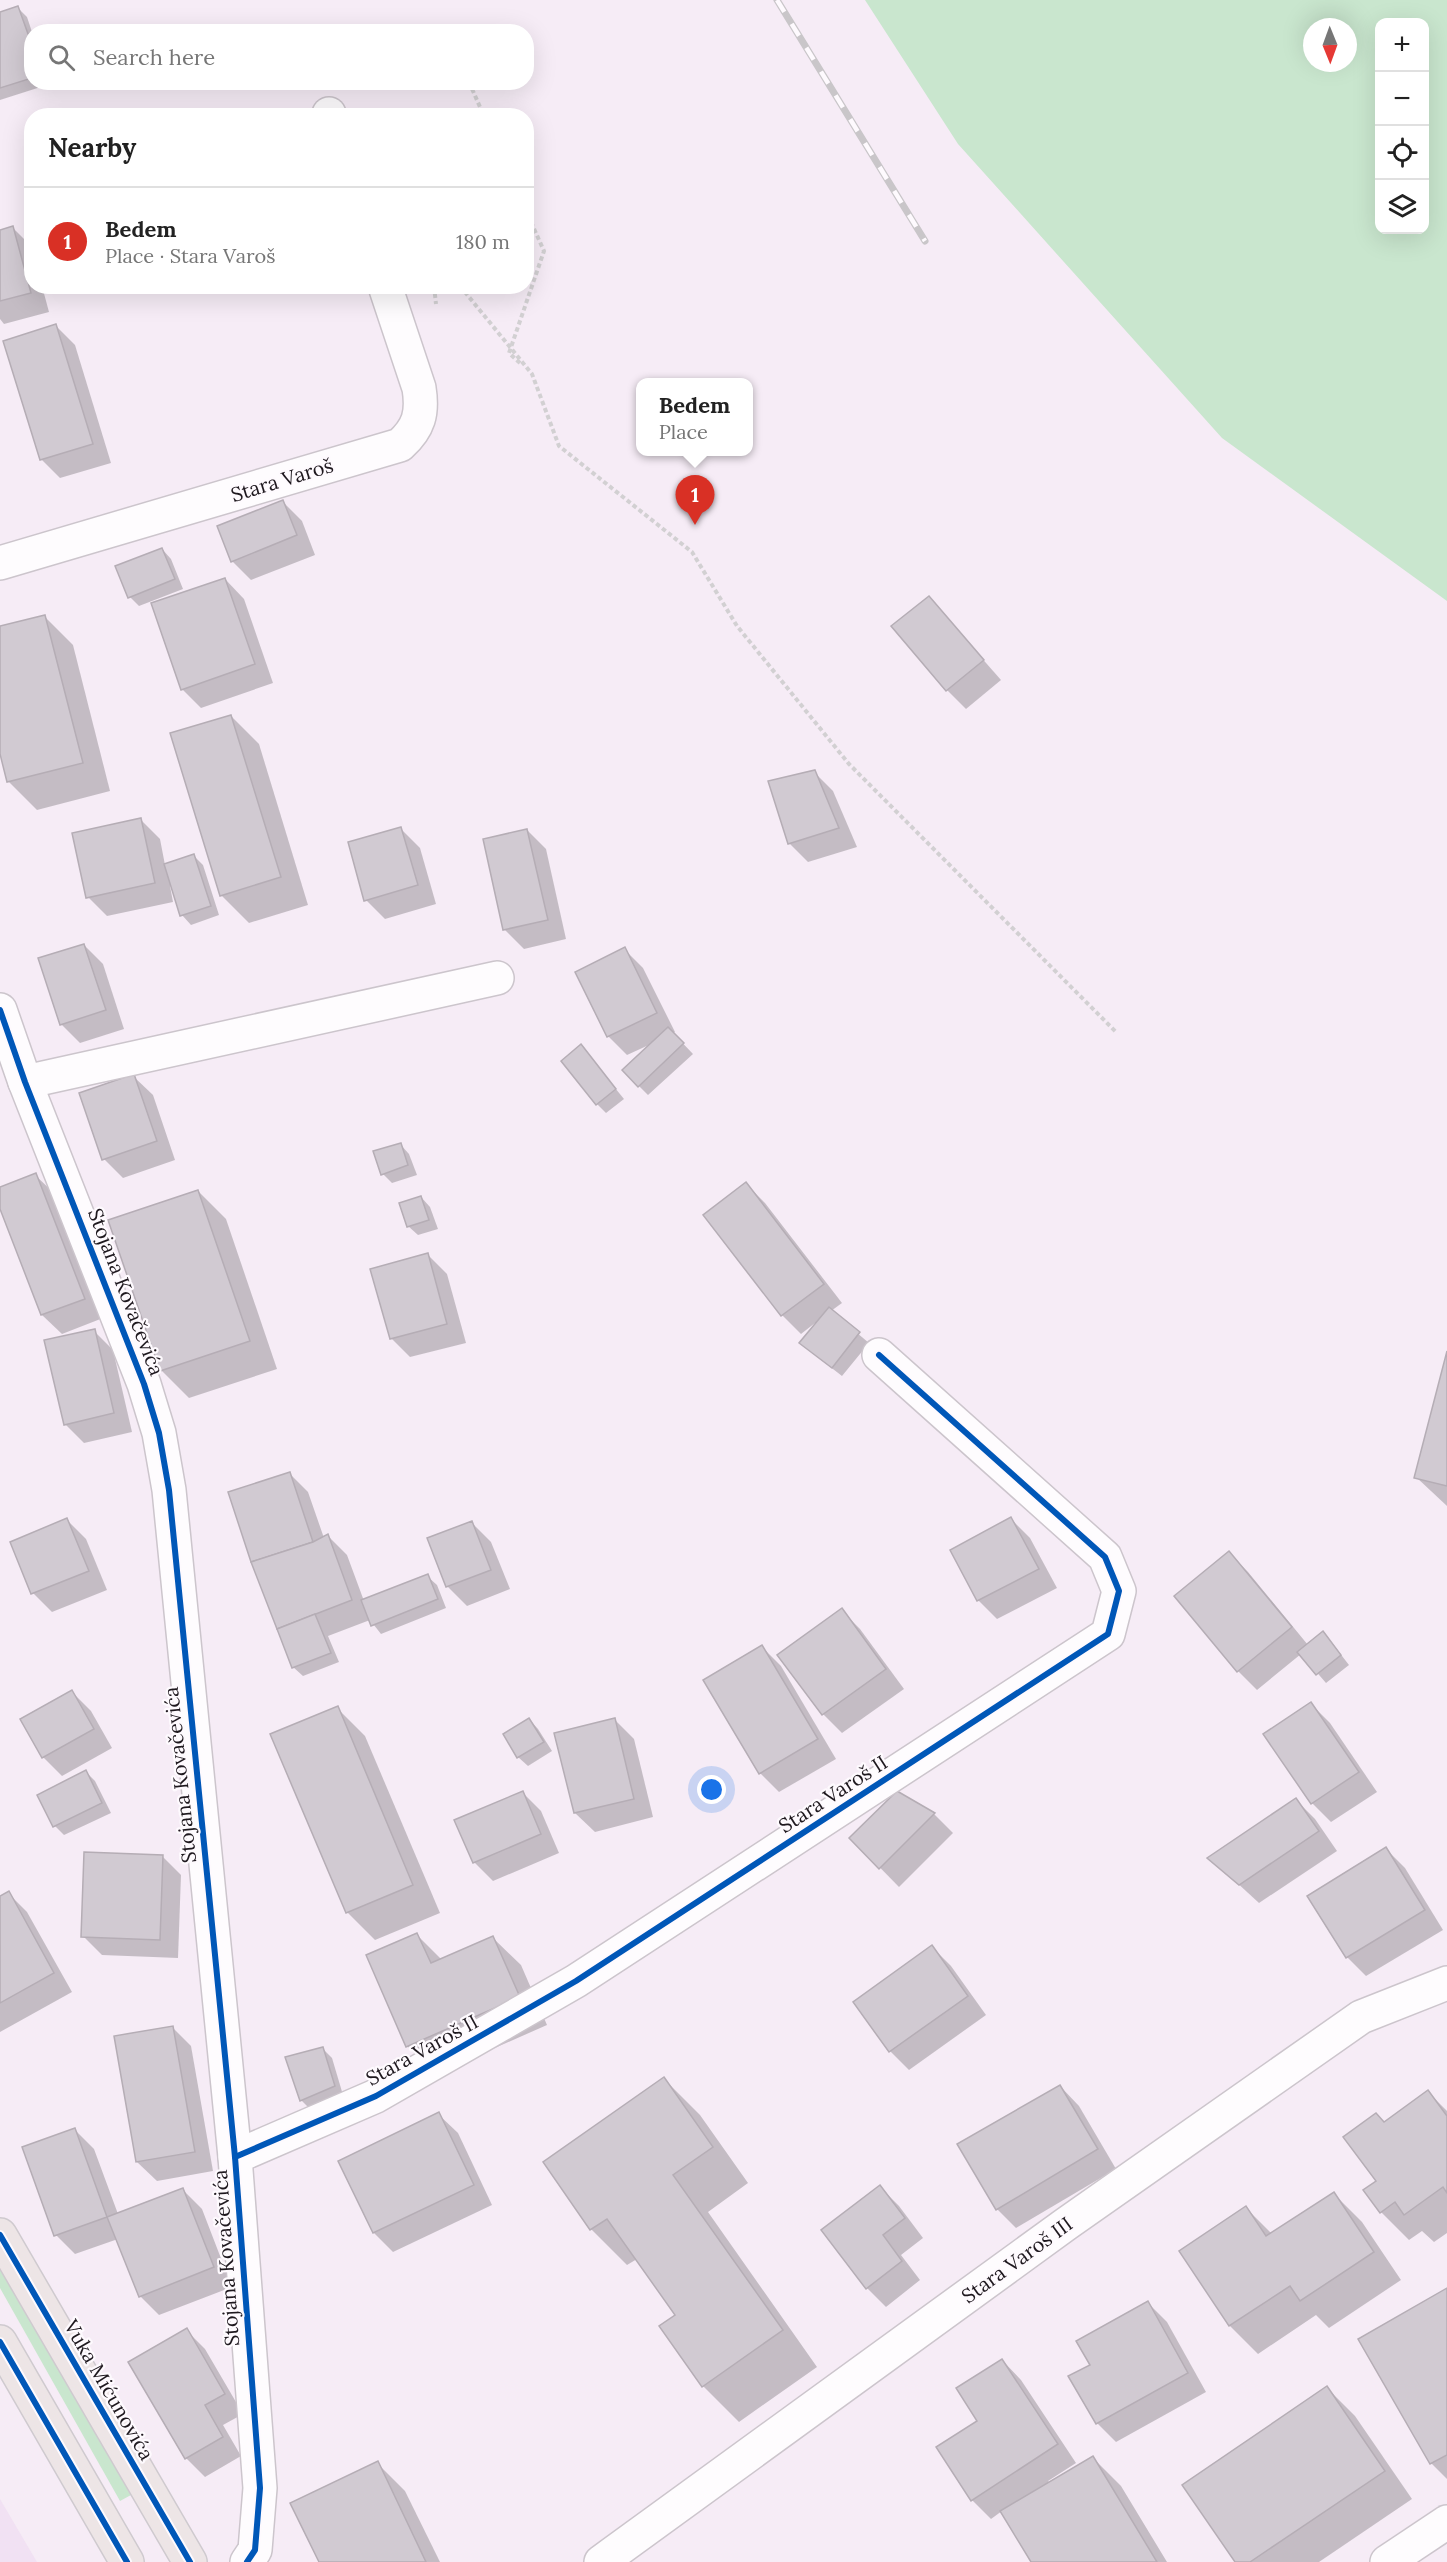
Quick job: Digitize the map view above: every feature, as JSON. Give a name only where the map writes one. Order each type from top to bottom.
[{"type":"main road","name":"Vuka Mićunovića","points":[[0,2235],[190,2562]]},
{"type":"main road","points":[[0,2342],[127,2562]]},
{"type":"street","name":"Stara Varoš","points":[[0,563],[400,445],[413,433],[421,402],[419,388],[388,294]]},
{"type":"street","points":[[25,1082],[497,978]]},
{"type":"street","name":"Stojana Kovačevića","points":[[0,1010],[25,1082],[144,1384],[159,1433],[168,1490],[235,2157],[260,2488],[256,2558]]},
{"type":"street","name":"Stara Varoš II","points":[[235,2157],[376,2096],[576,1981],[1108,1634],[1119,1591],[1105,1557],[879,1355]]},
{"type":"street","name":"Stara Varoš III","points":[[601,2562],[1066,2224],[1361,2017],[1447,1983]]},
{"type":"street","points":[[1387,2562],[1447,2522]]},
{"type":"path","points":[[473,90],[480,108]]},
{"type":"path","points":[[534,228],[544,250],[534,279]]},
{"type":"path","points":[[467,294],[532,374],[559,447],[692,552],[736,626],[849,764],[1117,1033]]},
{"type":"path","points":[[529,294],[509,353],[532,374]]},
{"type":"shaded area","points":[[0,2499],[37,2562],[0,2562]]},
{"type":"green space","points":[[865,0],[1447,0],[1447,601],[1222,438],[958,144]]},
{"type":"green space","points":[[0,2263],[131,2495],[120,2501],[0,2288]]},
{"type":"building","points":[[18,6],[24,24],[24,80],[0,88],[0,12]]},
{"type":"building","points":[[13,226],[24,267],[24,294],[27,294],[0,301],[0,230]]},
{"type":"building","points":[[56,324],[93,444],[40,460],[3,341]]},
{"type":"building","points":[[283,500],[297,535],[231,562],[217,526]]},
{"type":"building","points":[[162,548],[175,579],[128,598],[115,566]]},
{"type":"building","points":[[225,578],[255,664],[181,690],[151,603]]},
{"type":"building","points":[[929,596],[984,660],[946,691],[891,626]]},
{"type":"building","points":[[45,615],[83,763],[7,782],[0,754],[0,626]]},
{"type":"building","points":[[231,715],[281,877],[220,896],[170,733]]},
{"type":"building","points":[[815,770],[839,828],[788,844],[768,781]]},
{"type":"building","points":[[141,818],[155,883],[86,898],[72,833]]},
{"type":"building","points":[[401,827],[418,885],[364,901],[348,842]]},
{"type":"building","points":[[527,829],[548,920],[503,930],[483,839]]},
{"type":"building","points":[[194,854],[211,906],[180,916],[164,864]]},
{"type":"building","points":[[84,944],[106,1010],[60,1025],[38,958]]},
{"type":"building","points":[[625,947],[657,1013],[607,1037],[575,972]]},
{"type":"building","points":[[668,1027],[684,1043],[638,1087],[622,1070]]},
{"type":"building","points":[[581,1044],[616,1089],[596,1105],[561,1061]]},
{"type":"building","points":[[134,1074],[157,1141],[102,1160],[79,1093]]},
{"type":"building","points":[[401,1143],[408,1165],[381,1175],[373,1151]]},
{"type":"building","points":[[36,1173],[85,1299],[41,1315],[0,1209],[0,1187]]},
{"type":"building","points":[[746,1182],[824,1284],[781,1316],[703,1215]]},
{"type":"building","points":[[198,1190],[250,1341],[160,1371],[108,1220]]},
{"type":"building","points":[[421,1196],[429,1220],[407,1227],[399,1203]]},
{"type":"building","points":[[428,1253],[447,1324],[390,1339],[370,1269]]},
{"type":"building","points":[[829,1307],[860,1332],[832,1368],[799,1343]]},
{"type":"building","points":[[95,1329],[114,1413],[64,1425],[44,1340]]},
{"type":"building","points":[[1447,1351],[1447,1486],[1414,1478]]},
{"type":"building","points":[[290,1472],[313,1542],[251,1562],[228,1492]]},
{"type":"building","points":[[1011,1517],[1039,1569],[977,1601],[950,1550]]},
{"type":"building","points":[[67,1518],[89,1571],[31,1594],[10,1542]]},
{"type":"building","points":[[472,1521],[491,1570],[446,1587],[427,1538]]},
{"type":"building","points":[[328,1534],[352,1600],[277,1629],[251,1562],[313,1542]]},
{"type":"building","points":[[1229,1551],[1292,1627],[1237,1672],[1174,1596]]},
{"type":"building","points":[[428,1574],[438,1599],[371,1626],[361,1600]]},
{"type":"building","points":[[842,1608],[886,1669],[822,1715],[777,1655]]},
{"type":"building","points":[[315,1614],[331,1653],[292,1668],[277,1629]]},
{"type":"building","points":[[1323,1631],[1341,1655],[1316,1675],[1297,1652]]},
{"type":"building","points":[[762,1645],[818,1739],[759,1774],[703,1680]]},
{"type":"building","points":[[72,1690],[94,1729],[42,1758],[20,1719]]},
{"type":"building","points":[[1311,1702],[1359,1772],[1311,1804],[1263,1734]]},
{"type":"building","points":[[338,1706],[413,1885],[346,1913],[270,1734]]},
{"type":"building","points":[[529,1718],[544,1742],[517,1758],[503,1734]]},
{"type":"building","points":[[615,1718],[634,1799],[574,1813],[554,1733]]},
{"type":"building","points":[[86,1770],[102,1803],[53,1827],[37,1795]]},
{"type":"building","points":[[523,1791],[541,1834],[473,1863],[454,1820]]},
{"type":"building","points":[[897,1791],[935,1813],[879,1869],[849,1838]]},
{"type":"building","points":[[1296,1798],[1319,1831],[1239,1885],[1207,1858]]},
{"type":"building","points":[[1386,1847],[1425,1910],[1346,1958],[1307,1896]]},
{"type":"building","points":[[84,1852],[163,1855],[160,1940],[81,1937]]},
{"type":"building","points":[[9,1891],[54,1973],[0,2003],[0,1896]]},
{"type":"building","points":[[417,1933],[431,1963],[493,1936],[520,1997],[406,2047],[366,1955]]},
{"type":"building","points":[[932,1945],[968,1996],[889,2052],[853,2002]]},
{"type":"building","points":[[173,2026],[195,2152],[136,2162],[114,2036]]},
{"type":"building","points":[[323,2047],[335,2086],[300,2101],[285,2057]]},
{"type":"building","points":[[664,2077],[713,2147],[673,2175],[783,2330],[702,2387],[659,2326],[675,2315],[607,2219],[590,2230],[543,2162]]},
{"type":"building","points":[[1060,2085],[1098,2149],[996,2210],[957,2144]]},
{"type":"building","points":[[1428,2090],[1447,2116],[1447,2193],[1443,2187],[1404,2215],[1395,2202],[1380,2213],[1363,2190],[1376,2181],[1343,2137],[1376,2113],[1384,2122]]},
{"type":"building","points":[[439,2112],[474,2185],[373,2233],[338,2161]]},
{"type":"building","points":[[75,2128],[107,2217],[54,2236],[22,2147]]},
{"type":"building","points":[[880,2185],[905,2218],[883,2235],[902,2261],[866,2289],[821,2230]]},
{"type":"building","points":[[183,2188],[214,2267],[139,2297],[107,2217]]},
{"type":"building","points":[[1334,2192],[1374,2252],[1300,2301],[1290,2286],[1229,2326],[1179,2251],[1246,2206],[1266,2236]]},
{"type":"building","points":[[1447,2288],[1447,2455],[1430,2464],[1358,2339]]},
{"type":"building","points":[[1148,2301],[1188,2373],[1096,2424],[1068,2376],[1090,2365],[1076,2341]]},
{"type":"building","points":[[187,2328],[225,2394],[205,2405],[223,2437],[185,2459],[128,2362]]},
{"type":"building","points":[[1002,2359],[1058,2444],[971,2501],[936,2447],[977,2421],[956,2388]]},
{"type":"building","points":[[1327,2386],[1385,2471],[1250,2562],[1235,2562],[1182,2485]]},
{"type":"building","points":[[1093,2456],[1157,2562],[1031,2562],[1000,2511]]},
{"type":"building","points":[[378,2461],[426,2562],[319,2562],[290,2503]]},
{"type":"railway","points":[[777,0],[925,241]]},
{"type":"cycle path","points":[[0,1010],[25,1082],[144,1384],[159,1433],[169,1490],[235,2157],[260,2488],[255,2550],[247,2562]]},
{"type":"cycle path","points":[[235,2157],[376,2096],[576,1981],[1108,1634],[1119,1591],[1105,1557],[879,1355]]},
{"type":"cycle path","points":[[0,2235],[190,2562]]},
{"type":"cycle path","points":[[0,2342],[127,2562]]},
{"type":"place","name":"Bedem","points":[[695,525]]}]
